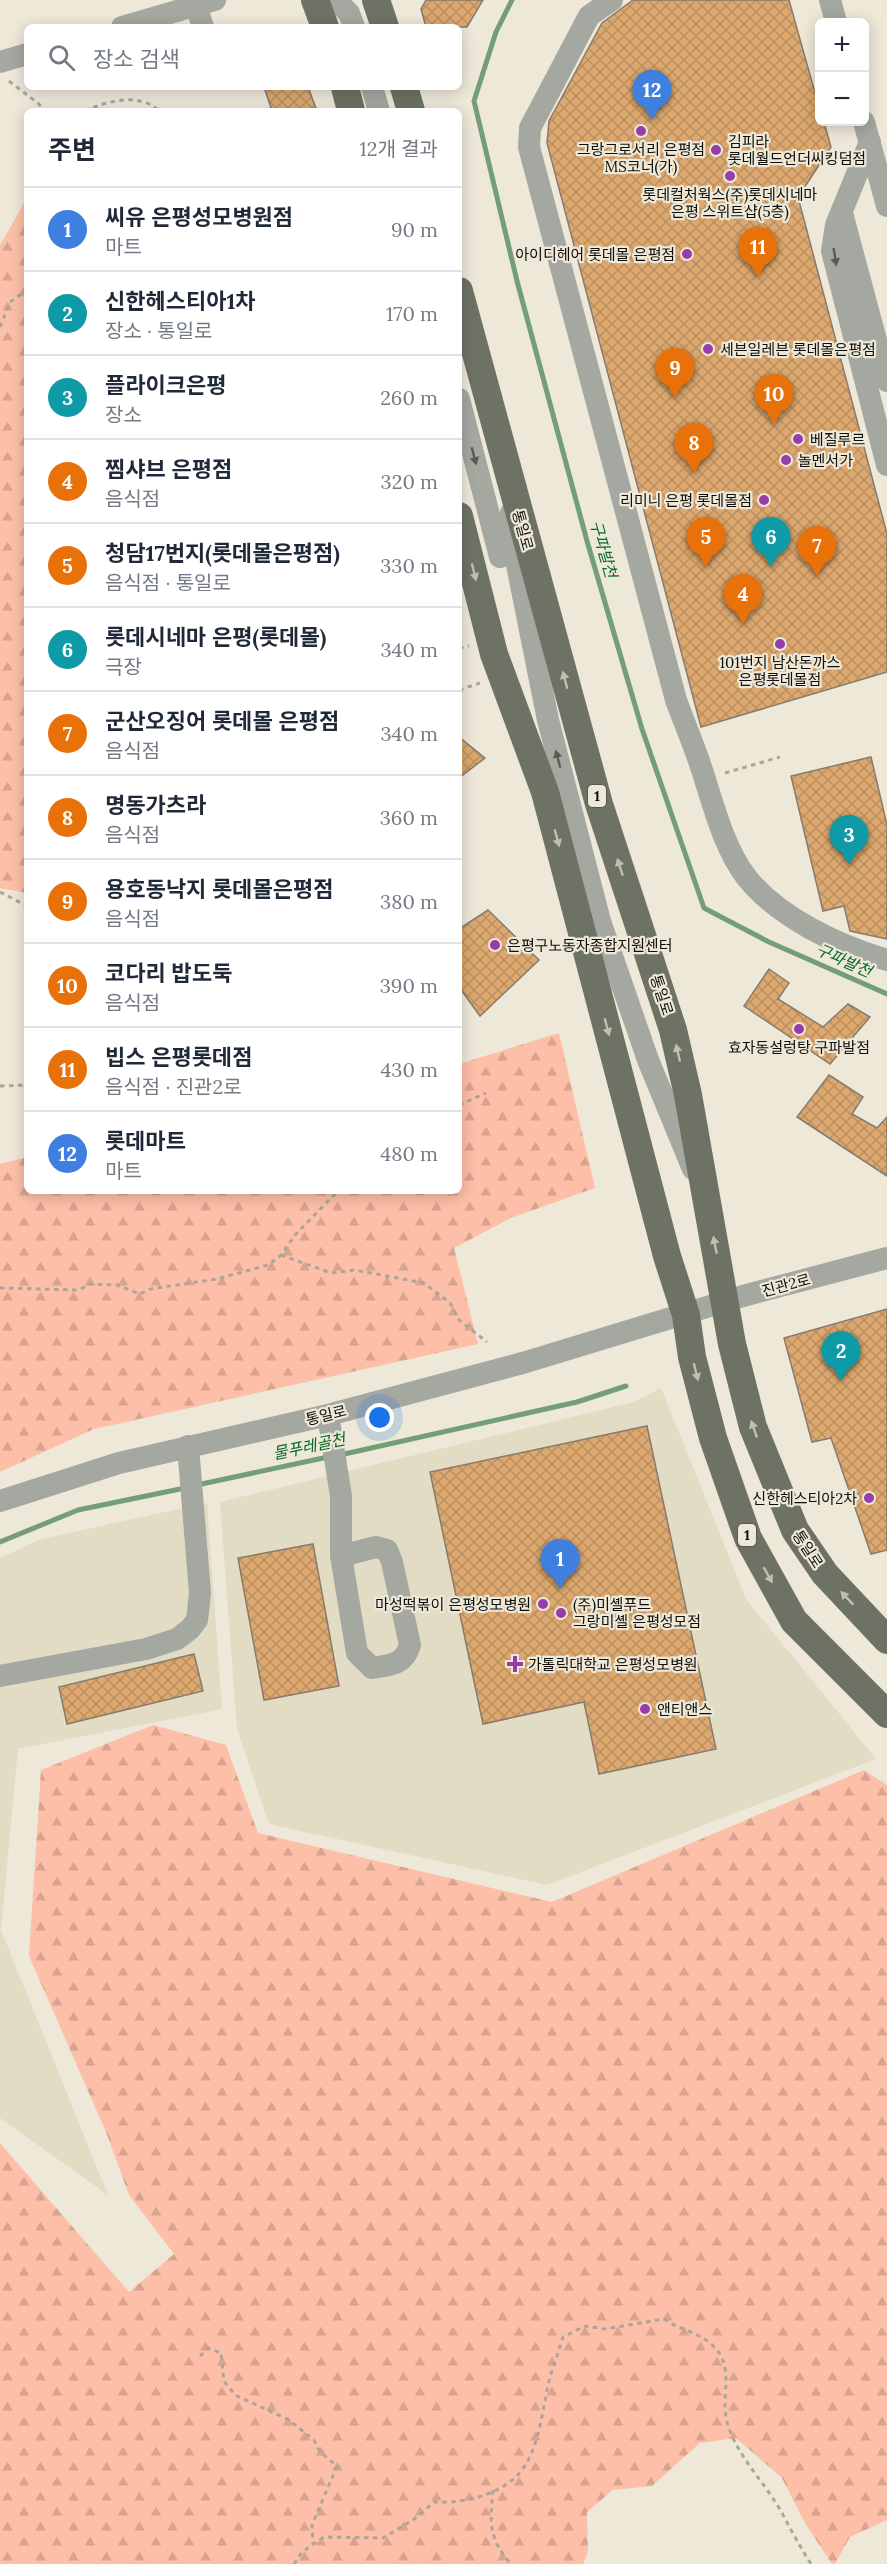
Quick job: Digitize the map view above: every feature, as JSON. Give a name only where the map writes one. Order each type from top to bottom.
[{"type":"main road","points":[[315,0],[324,24]]},
{"type":"main road","points":[[376,0],[384,24]]},
{"type":"main road","points":[[346,90],[350,108]]},
{"type":"main road","points":[[405,90],[410,108]]},
{"type":"main road","name":"통일로","points":[[462,302],[599,804],[673,1030],[688,1095],[703,1192],[716,1245],[723,1302],[753,1427],[795,1530],[825,1574],[887,1640]]},
{"type":"main road","name":"1","points":[[462,528],[494,654],[544,792],[667,1256],[686,1315],[692,1357],[713,1438],[748,1538],[794,1621],[887,1714]]},
{"type":"street","points":[[335,0],[349,13],[353,24]]},
{"type":"street","points":[[612,0],[589,16],[530,128],[530,147],[676,700],[700,765],[711,804],[747,878],[781,909],[818,933],[887,960]]},
{"type":"street","points":[[830,0],[835,18]]},
{"type":"street","points":[[138,24],[205,11]]},
{"type":"street","points":[[0,62],[24,55]]},
{"type":"street","points":[[373,90],[378,108]]},
{"type":"street","points":[[867,132],[887,206]]},
{"type":"street","points":[[867,132],[836,225],[832,251],[887,465]]},
{"type":"street","points":[[841,212],[887,381]]},
{"type":"street","points":[[462,410],[493,523],[534,723],[544,792]]},
{"type":"street","name":"진관2로","points":[[686,1315],[723,1302],[887,1258]]},
{"type":"street","name":"통일로","points":[[0,1501],[119,1463],[188,1446],[329,1422],[686,1315]]},
{"type":"street","points":[[329,1422],[341,1496],[341,1556],[357,1653],[372,1668],[396,1664],[407,1656],[410,1645],[392,1562],[387,1550],[376,1547],[341,1556]]},
{"type":"street","points":[[0,1676],[146,1649],[177,1639],[190,1629],[197,1620],[200,1593],[188,1446]]},
{"type":"path","points":[[0,75],[18,86],[41,108]]},
{"type":"path","points":[[92,108],[105,102],[133,99],[152,108]]},
{"type":"path","points":[[0,327],[10,302],[24,292]]},
{"type":"path","points":[[462,689],[480,683]]},
{"type":"path","points":[[718,775],[780,757]]},
{"type":"path","points":[[0,892],[24,904]]},
{"type":"path","points":[[0,1086],[24,1085]]},
{"type":"path","points":[[462,1104],[486,1093]]},
{"type":"path","points":[[0,1288],[78,1290],[91,1284],[117,1285],[140,1294],[150,1289],[257,1270],[281,1255],[295,1235],[335,1194]]},
{"type":"path","points":[[281,1255],[332,1273],[354,1270],[424,1283],[450,1303],[459,1320],[487,1342]]},
{"type":"path","points":[[294,2564],[313,2542],[324,2537],[383,2538],[413,2520],[434,2502],[447,2503],[482,2497],[509,2483],[527,2463],[563,2337],[585,2326],[605,2328],[664,2319],[673,2325],[702,2336],[722,2358],[726,2377],[724,2391],[727,2422],[740,2451],[783,2514],[812,2564]]},
{"type":"path","points":[[200,2356],[209,2348],[221,2353],[224,2381],[235,2396],[289,2420],[314,2440],[320,2452],[337,2466],[312,2525],[313,2542]]},
{"type":"path","points":[[493,2490],[490,2520],[492,2536],[511,2564]]},
{"type":"shaded area","name":"가톨릭대학교 은평성모병원","points":[[661,1388],[746,1599],[876,1759],[547,1885],[269,1824],[237,1729],[220,1502],[634,1402]]},
{"type":"shaded area","points":[[207,1503],[222,1709],[18,1749],[1,1930],[108,2195],[0,2118],[0,1558],[41,1539]]},
{"type":"green space","points":[[24,203],[24,892],[0,888],[0,245]]},
{"type":"green space","points":[[559,1033],[595,1188],[511,1218],[454,1248],[478,1344],[94,1429],[0,1472],[0,1164],[24,1158],[24,1194],[462,1194],[462,1063]]},
{"type":"green space","points":[[153,1725],[226,1745],[258,1833],[552,1902],[864,1770],[887,1785],[887,2520],[850,2537],[835,2564],[832,2564],[805,2523],[782,2478],[736,2438],[700,2443],[652,2486],[613,2490],[587,2512],[588,2552],[583,2564],[0,2564],[0,2143],[129,2292],[174,2254],[129,2195],[106,2132],[29,1956],[41,1770]]},
{"type":"building","points":[[426,0],[483,0],[467,27],[462,27],[462,24],[425,24],[421,9]]},
{"type":"building","points":[[633,0],[789,0],[815,93],[815,126],[825,126],[831,147],[798,197],[887,534],[887,672],[701,727],[547,143],[549,121],[602,23]]},
{"type":"building","points":[[265,90],[309,90],[316,108],[271,108]]},
{"type":"building","points":[[462,739],[485,758],[462,776]]},
{"type":"building","points":[[871,757],[887,825],[887,939],[850,931],[844,906],[823,911],[791,776]]},
{"type":"building","points":[[488,910],[539,960],[480,1016],[462,991],[462,927]]},
{"type":"building","points":[[769,969],[789,983],[778,999],[823,1027],[848,1004],[870,1017],[830,1064],[744,1006]]},
{"type":"building","points":[[829,1075],[863,1097],[852,1114],[877,1128],[887,1117],[887,1176],[797,1117]]},
{"type":"building","points":[[887,1309],[887,1550],[871,1554],[831,1438],[812,1442],[784,1338]]},
{"type":"building","points":[[647,1426],[716,1749],[599,1774],[584,1702],[483,1724],[430,1472]]},
{"type":"building","points":[[313,1544],[339,1686],[264,1700],[238,1558]]},
{"type":"building","points":[[194,1654],[203,1691],[67,1724],[59,1687]]},
{"type":"waterway","name":"구파발천","points":[[512,0],[496,32],[474,101],[517,281],[587,541],[642,729],[704,908],[769,942],[887,994]]},
{"type":"waterway","name":"물푸레골천","points":[[340,1455],[577,1402],[626,1386]]},
{"type":"waterway","name":"물푸레골천","points":[[197,1485],[328,1457]]},
{"type":"waterway","name":"물푸레골천","points":[[0,1542],[78,1510],[185,1488]]},
{"type":"place","name":"롯데마트","points":[[652,120]]},
{"type":"place","name":"그랑그로서리 은평점 MS코너(가)","points":[[641,131]]},
{"type":"place","name":"김피라 롯데월드언더씨킹덤점","points":[[716,150]]},
{"type":"place","name":"롯데컬처웍스(주)롯데시네마 은평 스위트샵(5층)","points":[[730,176]]},
{"type":"place","name":"아이디헤어 롯데몰 은평점","points":[[687,254]]},
{"type":"place","name":"빕스 은평롯데점","points":[[758,277]]},
{"type":"place","name":"세븐일레븐 롯데몰은평점","points":[[708,349]]},
{"type":"place","name":"용호동낙지 롯데몰은평점","points":[[675,398]]},
{"type":"place","name":"코다리 밥도둑","points":[[774,424]]},
{"type":"place","name":"베질루르","points":[[798,439]]},
{"type":"place","name":"놀멘서가","points":[[786,460]]},
{"type":"place","name":"명동가츠라","points":[[694,473]]},
{"type":"place","name":"리미니 은평 롯데몰점","points":[[764,500]]},
{"type":"place","name":"청담17번지(롯데몰은평점)","points":[[706,567]]},
{"type":"place","name":"롯데시네마 은평(롯데몰)","points":[[771,567]]},
{"type":"place","name":"군산오징어 롯데몰 은평점","points":[[817,576]]},
{"type":"place","name":"찜샤브 은평점","points":[[743,624]]},
{"type":"place","name":"101번지 남산돈까스 은평롯데몰점","points":[[780,644]]},
{"type":"place","name":"플라이크은평","points":[[849,865]]},
{"type":"place","name":"은평구노동자종합지원센터","points":[[495,945]]},
{"type":"place","name":"효자동설렁탕 구파발점","points":[[799,1029]]},
{"type":"place","name":"신한헤스티아1차","points":[[841,1381]]},
{"type":"place","name":"신한헤스티아2차","points":[[869,1498]]},
{"type":"place","name":"씨유 은평성모병원점","points":[[560,1589]]},
{"type":"place","name":"마성떡볶이 은평성모병원","points":[[543,1604]]},
{"type":"place","name":"(주)미셸푸드 그랑미셸 은평성모점","points":[[561,1613]]},
{"type":"place","name":"가톨릭대학교 은평성모병원","points":[[515,1664]]},
{"type":"place","name":"앤티앤스","points":[[645,1709]]}]
